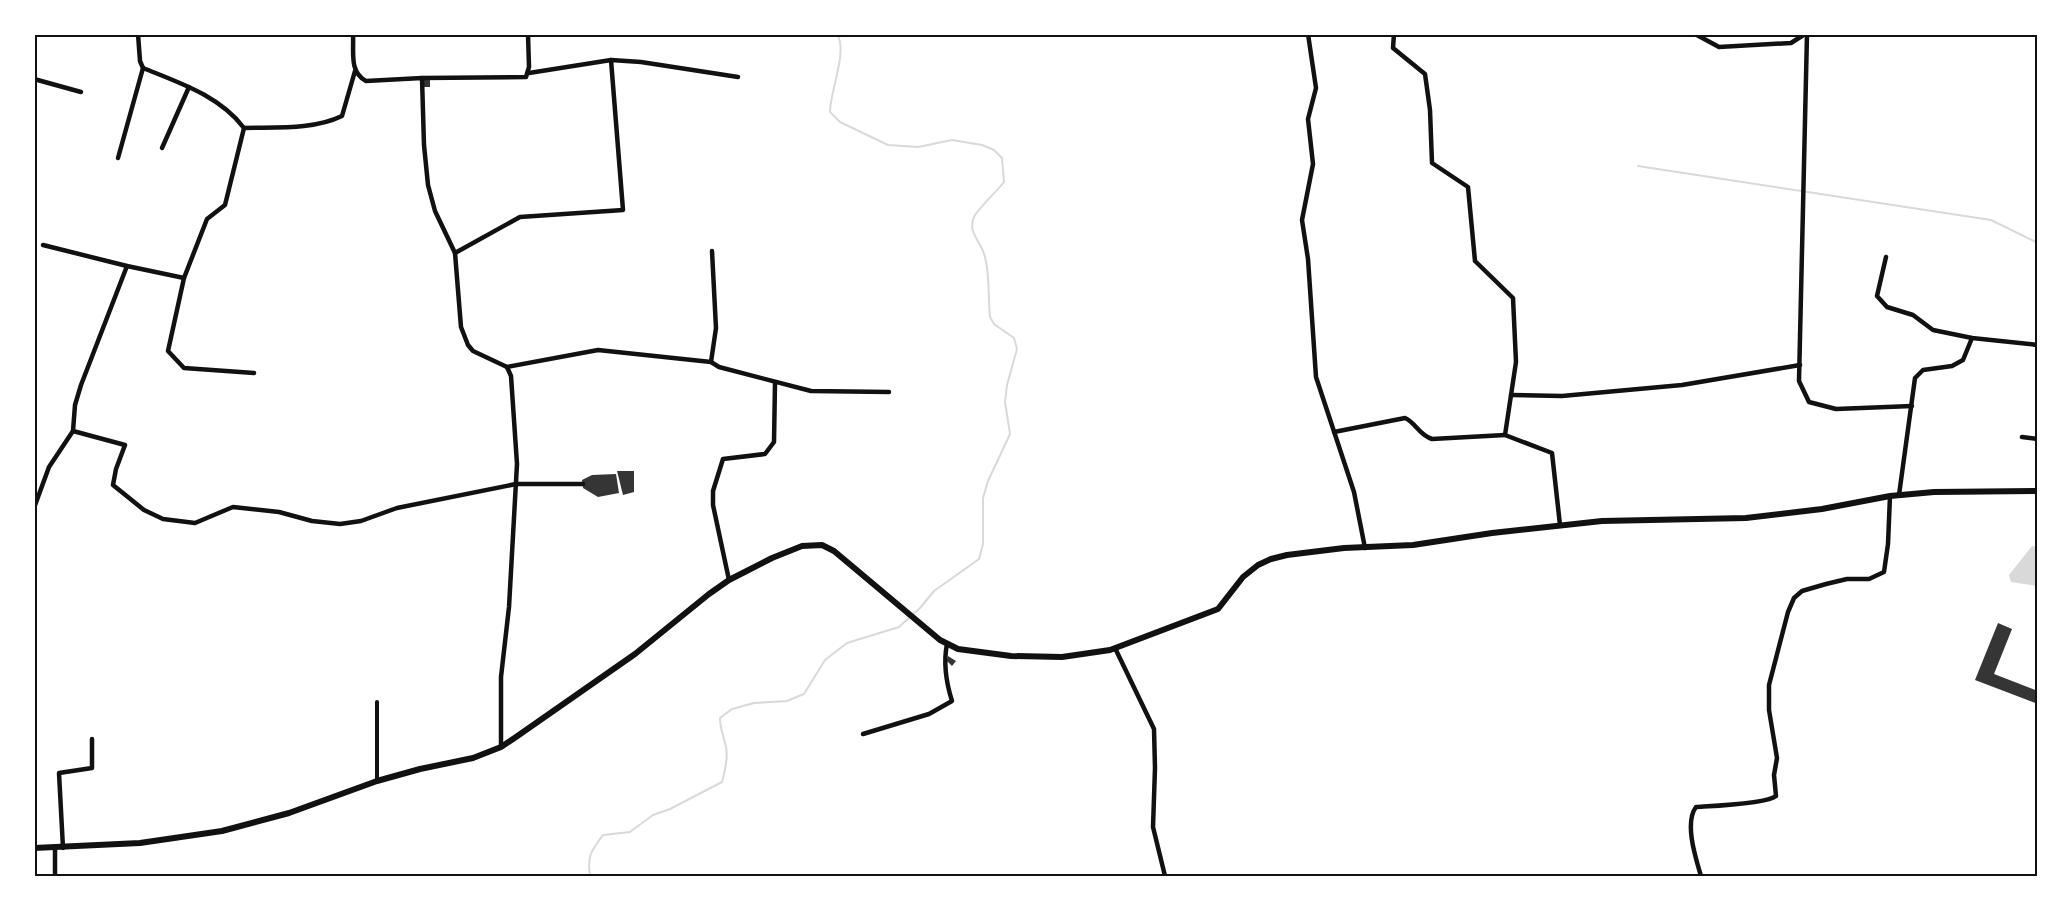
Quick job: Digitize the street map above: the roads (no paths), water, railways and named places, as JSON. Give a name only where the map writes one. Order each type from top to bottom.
[{"type":"street","points":[[118,158],[143,68],[140,61],[138,34]]},
{"type":"street","points":[[244,128],[297,127],[334,120],[342,116],[355,71],[353,34]]},
{"type":"street","points":[[528,34],[529,74]]},
{"type":"street","points":[[1308,34],[1316,88],[1308,119],[1313,164],[1302,220],[1308,259],[1316,377],[1354,492],[1365,548]]},
{"type":"street","points":[[1394,34],[1393,48],[1425,74],[1430,110],[1432,163],[1468,187],[1475,261],[1513,298],[1516,362],[1505,435]]},
{"type":"street","points":[[1695,34],[1719,47],[1791,44],[1806,34]]},
{"type":"street","points":[[1806,34],[1799,381],[1809,402],[1836,408],[1912,406]]},
{"type":"street","points":[[355,71],[358,77],[366,81],[422,78],[521,78],[529,74],[611,60],[641,62],[738,77]]},
{"type":"street","points":[[455,254],[520,217],[623,210],[611,60]]},
{"type":"street","points":[[143,68],[205,94],[234,115],[244,128]]},
{"type":"street","points":[[422,78],[428,185],[435,211],[455,254],[459,317],[465,337],[471,348],[478,354],[507,367],[598,350],[711,362],[719,367],[811,391],[889,392]]},
{"type":"street","points":[[34,79],[81,92]]},
{"type":"street","points":[[162,148],[189,87]]},
{"type":"street","points":[[244,128],[225,205],[207,219],[183,278],[168,351],[184,368],[254,373]]},
{"type":"street","points":[[43,245],[183,278]]},
{"type":"street","points":[[711,362],[716,328],[712,251]]},
{"type":"street","points":[[1886,257],[1877,296],[1887,307],[1913,315],[1933,330],[1972,338],[2037,345]]},
{"type":"street","points":[[34,508],[49,466],[73,431],[75,405],[81,385],[128,266]]},
{"type":"street","points":[[1899,495],[1915,378],[1923,370],[1952,366],[1963,360],[1972,338]]},
{"type":"street","points":[[1511,395],[1562,396],[1682,385],[1800,365]]},
{"type":"street","points":[[501,747],[501,677],[517,464],[511,376],[507,367]]},
{"type":"street","points":[[729,580],[713,505],[713,490],[723,459],[765,454],[774,442],[775,383]]},
{"type":"street","points":[[1334,432],[1405,418],[1422,435],[1432,439],[1505,435],[1552,453],[1560,525]]},
{"type":"street","points":[[73,431],[125,445],[116,469],[113,486],[144,510],[163,519],[195,523],[233,507],[279,512],[312,521],[340,524],[361,521],[397,508],[516,484],[583,484]]},
{"type":"street","points":[[2022,437],[2037,439]]},
{"type":"street","points":[[34,848],[55,849],[159,841],[222,831],[289,813],[377,781],[473,758],[501,747],[635,654],[729,580],[802,546],[822,545],[858,570],[947,644],[958,649],[973,652],[1062,657],[1115,648],[1218,609],[1243,577],[1258,565],[1271,559],[1344,548],[1432,543],[1560,525],[1632,519],[1746,518],[1822,509],[1890,496],[1934,492],[2037,491]]},
{"type":"street","points":[[1701,876],[1692,845],[1693,812],[1696,807],[1755,802],[1773,799],[1776,796],[1774,775],[1777,758],[1769,710],[1769,685],[1788,612],[1794,598],[1802,591],[1826,584],[1847,579],[1869,579],[1884,572],[1890,496]]},
{"type":"street","points":[[863,734],[929,714],[952,701],[944,659],[947,644]]},
{"type":"street","points":[[1115,648],[1154,729],[1153,827],[1165,876]]},
{"type":"street","points":[[377,702],[377,781]]},
{"type":"street","points":[[63,848],[59,773],[92,768],[92,740]]},
{"type":"street","points":[[55,849],[55,876]]},
{"type":"waterway","points":[[590,876],[591,854],[603,835],[630,832],[653,815],[670,809],[722,782],[727,751],[720,718],[732,709],[754,703],[787,701],[804,694],[825,660],[847,643],[899,627],[920,608],[934,591],[979,559],[983,544],[983,498],[988,481],[1010,434],[1005,402],[1007,385],[1017,349],[1014,338],[994,324],[990,317],[985,258],[974,235],[972,222],[976,214],[1004,182],[1002,158],[994,150],[982,145],[952,140],[918,147],[888,145],[840,122],[830,112],[841,51],[837,34]]},
{"type":"waterway","points":[[1638,166],[1991,220],[2038,243]]}]
